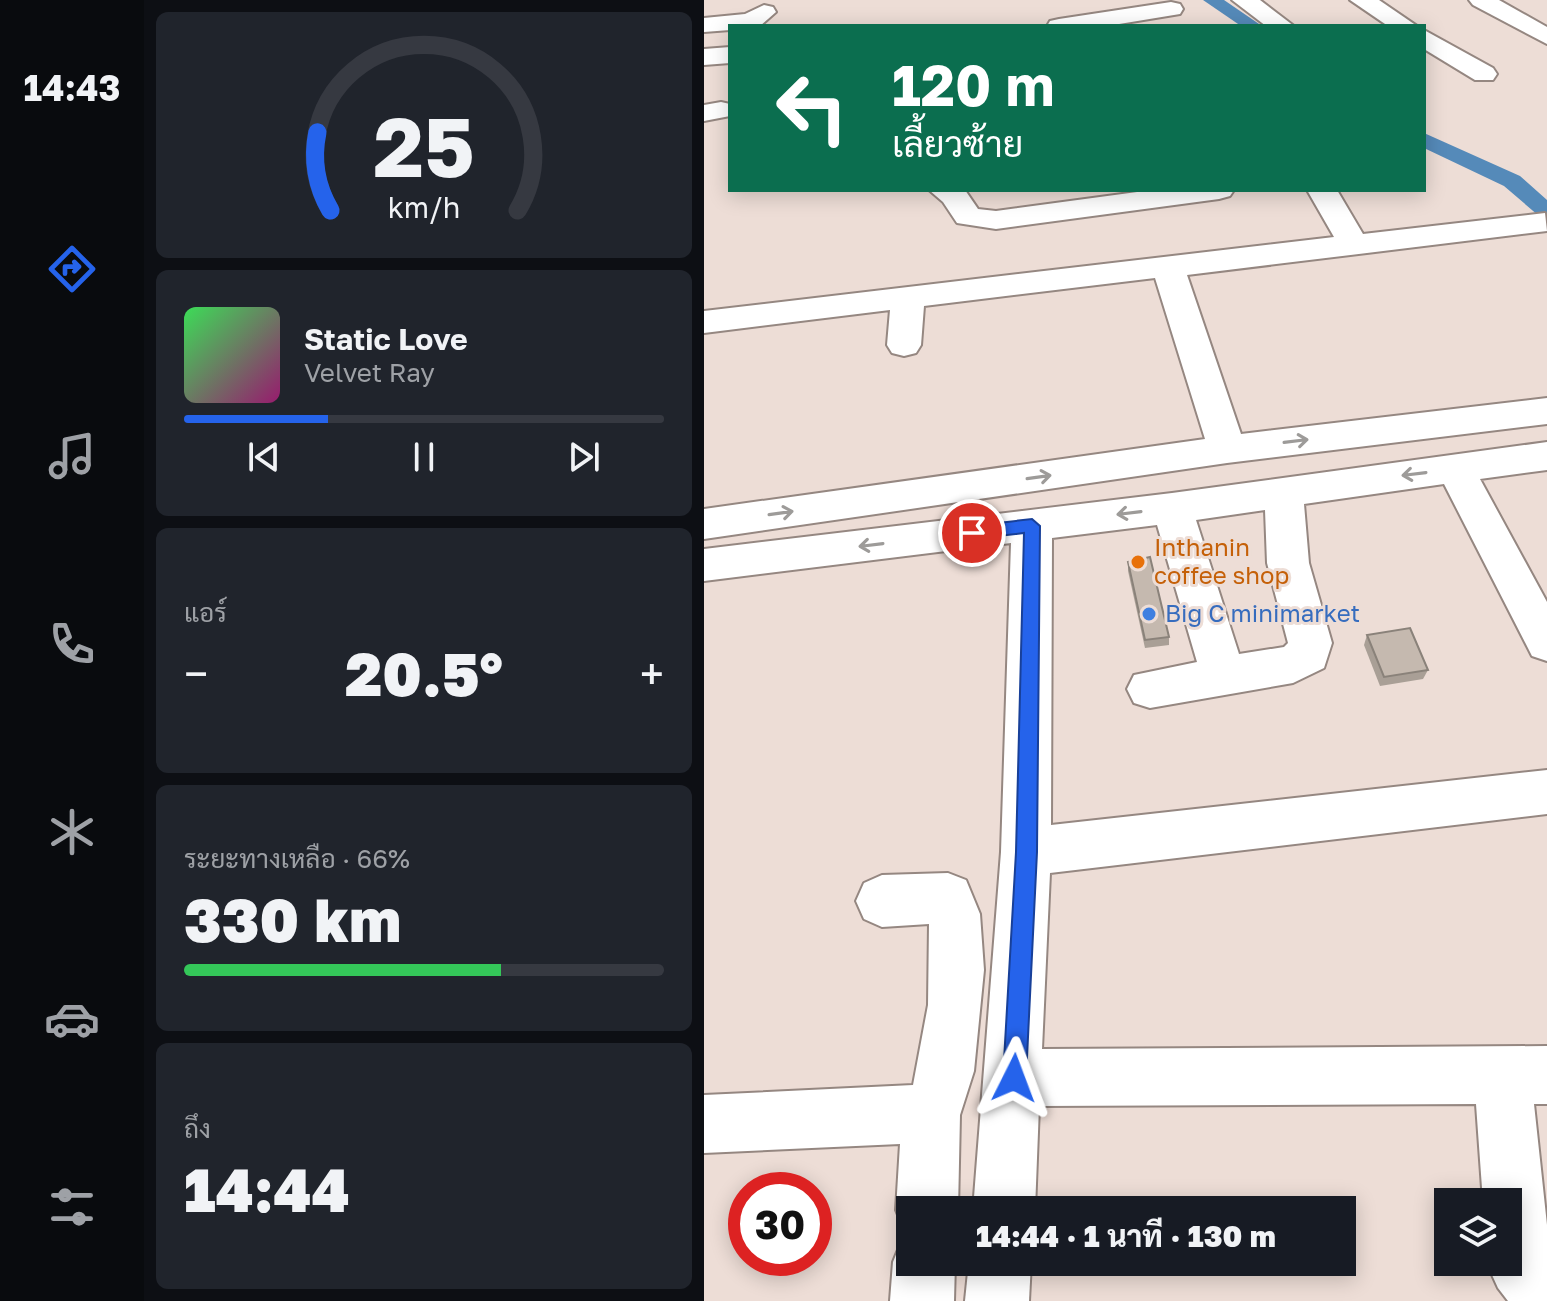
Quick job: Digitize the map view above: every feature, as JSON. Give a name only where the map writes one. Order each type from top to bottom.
[{"type":"street","points":[[1362,0],[1402,24]]},
{"type":"street","points":[[1481,0],[1547,37]]},
{"type":"street","points":[[1252,1],[1280,24]]},
{"type":"street","points":[[1072,24],[1171,9]]},
{"type":"street","points":[[704,25],[751,21],[764,12]]},
{"type":"street","points":[[1426,39],[1484,74]]},
{"type":"street","points":[[704,57],[728,55]]},
{"type":"street","points":[[947,192],[954,196],[968,217],[996,220],[1204,192]]},
{"type":"street","points":[[1323,192],[1353,244]]},
{"type":"street","points":[[704,322],[1545,222]]},
{"type":"street","points":[[1169,267],[1227,449]]},
{"type":"street","points":[[904,345],[908,300]]},
{"type":"street","points":[[704,524],[1227,449],[1547,411]]},
{"type":"street","points":[[704,565],[1172,508],[1547,456]]},
{"type":"street","points":[[1455,469],[1540,620]]},
{"type":"street","points":[[1150,689],[1293,664],[1308,655],[1310,643],[1288,563],[1284,492]]},
{"type":"street","points":[[1172,508],[1223,674]]},
{"type":"street","points":[[1005,1196],[1026,852],[1032,526]]},
{"type":"street","points":[[1026,852],[1547,792]]},
{"type":"street","points":[[882,901],[948,898],[954,906],[957,931],[953,1046],[940,1102],[931,1112],[928,1196]]},
{"type":"street","points":[[1014,1078],[1524,1075],[1520,1266],[1547,1299]]},
{"type":"street","points":[[704,1095],[704,1125],[931,1112]]},
{"type":"street","points":[[922,1301],[923,1276]]},
{"type":"street","points":[[997,1301],[999,1276]]},
{"type":"building","name":"Big C minimarket","points":[[1150,557],[1169,637],[1145,640],[1128,562]]},
{"type":"building","points":[[1410,628],[1428,670],[1384,677],[1367,635]]},
{"type":"waterway","points":[[1212,0],[1250,24]]},
{"type":"waterway","points":[[1426,140],[1512,181],[1547,211]]},
{"type":"place","name":"Inthanin coffee shop","points":[[1138,562]]},
{"type":"place","name":"Big C minimarket","points":[[1149,614]]},
{"type":"route","points":[[972,533],[1032,526],[1026,852],[1014,1078]]}]
